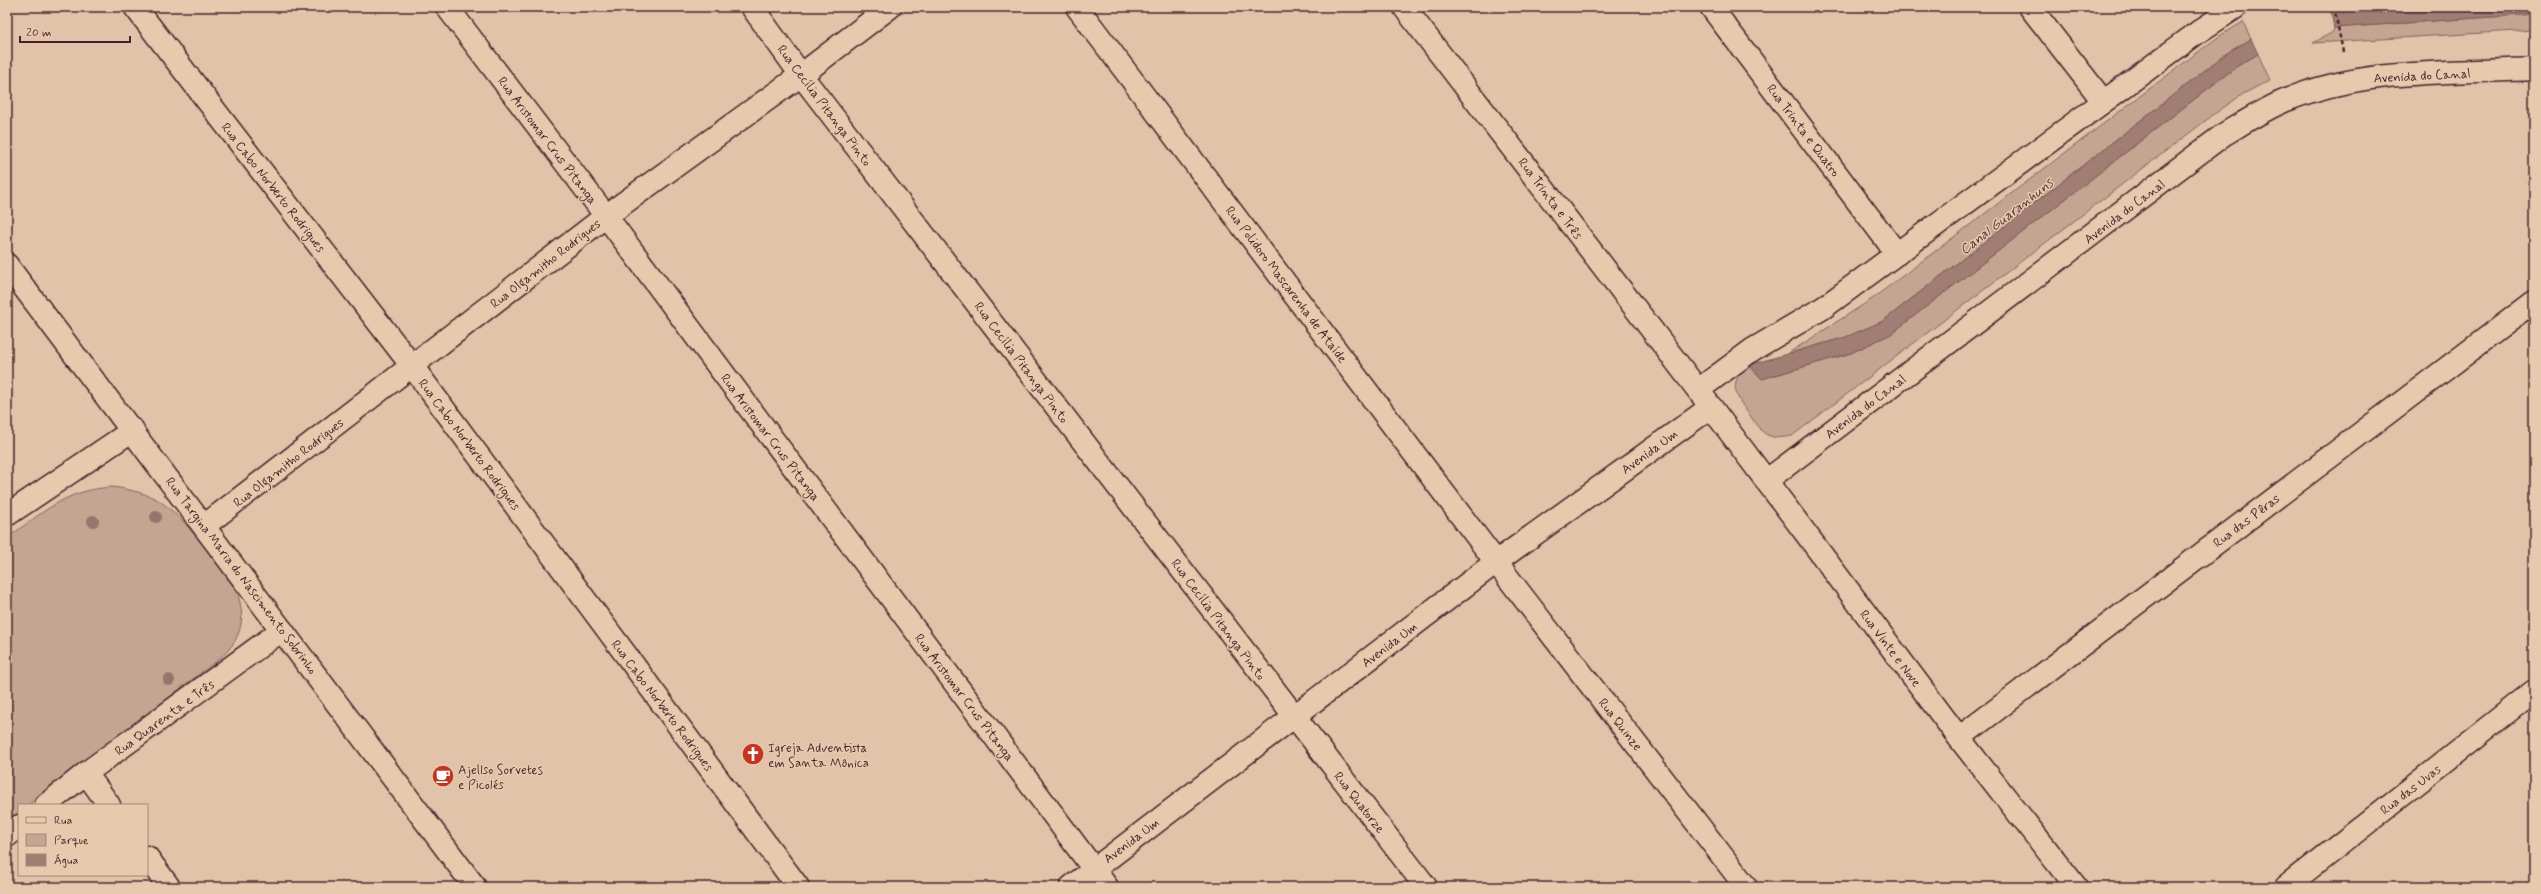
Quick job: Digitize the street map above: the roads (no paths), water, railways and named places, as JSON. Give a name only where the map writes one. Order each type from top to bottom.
[{"type":"street","name":"Rua Cabo Norberto Rodrigues","points":[[135,7],[412,366],[798,887]]},
{"type":"street","name":"Rua Aristomar Crus Pitanga","points":[[447,7],[606,216],[1107,887]]},
{"type":"street","name":"Rua Cecília Pitanga Pinto","points":[[752,7],[801,75],[1293,716]]},
{"type":"street","name":"Rua Olgamitho Rodrigues","points":[[204,526],[606,216],[801,75],[890,7]]},
{"type":"street","name":"Rua Polidoro Mascarenha de Ataíde","points":[[1077,7],[1496,562]]},
{"type":"street","name":"Rua Trinta e Três","points":[[1404,7],[1711,407]]},
{"type":"street","name":"Rua Trinta e Quatro","points":[[1711,7],[1897,254]]},
{"type":"street","points":[[2030,7],[2103,102]]},
{"type":"street","points":[[1698,390],[1752,350],[1823,308],[2103,102],[2236,7]]},
{"type":"street","name":"Avenida do Canal","points":[[1766,481],[2223,136],[2253,116],[2284,101],[2348,81],[2379,77],[2534,69]]},
{"type":"street","name":"Rua Targina Maria do Nascimento Sobrinho","points":[[7,265],[133,430],[475,887]]},
{"type":"street","name":"Rua das Pêras","points":[[1959,738],[2534,302]]},
{"type":"street","name":"Avenida Um","points":[[1071,887],[1496,562],[1711,407]]},
{"type":"street","name":"Rua Vinte e Nove","points":[[1711,407],[1959,738],[2076,887]]},
{"type":"street","points":[[7,515],[133,430]]},
{"type":"street","name":"Rua Quinze","points":[[1496,562],[1746,887]]},
{"type":"street","name":"Rua Quarenta e Três","points":[[47,804],[86,773],[282,630]]},
{"type":"street","name":"Rua das Uvas","points":[[2286,887],[2534,691]]},
{"type":"street","name":"Rua Quatorze","points":[[1293,716],[1426,887]]},
{"type":"street","points":[[86,773],[108,804]]},
{"type":"street","points":[[7,836],[18,827]]},
{"type":"street","points":[[148,859],[168,887]]},
{"type":"water","points":[[2330,7],[2534,7],[2534,14],[2334,28]]},
{"type":"water","points":[[2251,39],[2258,54],[2236,67],[1891,334],[1851,353],[1762,379],[1749,365],[1846,337],[1883,321],[2227,53]]},
{"type":"place","name":"Igreja Adventista em Santa Mônica","points":[[753,754]]},
{"type":"place","name":"Ajellso Sorvetes e Picolés","points":[[443,776]]},
{"type":"water label","name":"Canal Guaranhuns","points":[[2006,216]]}]
